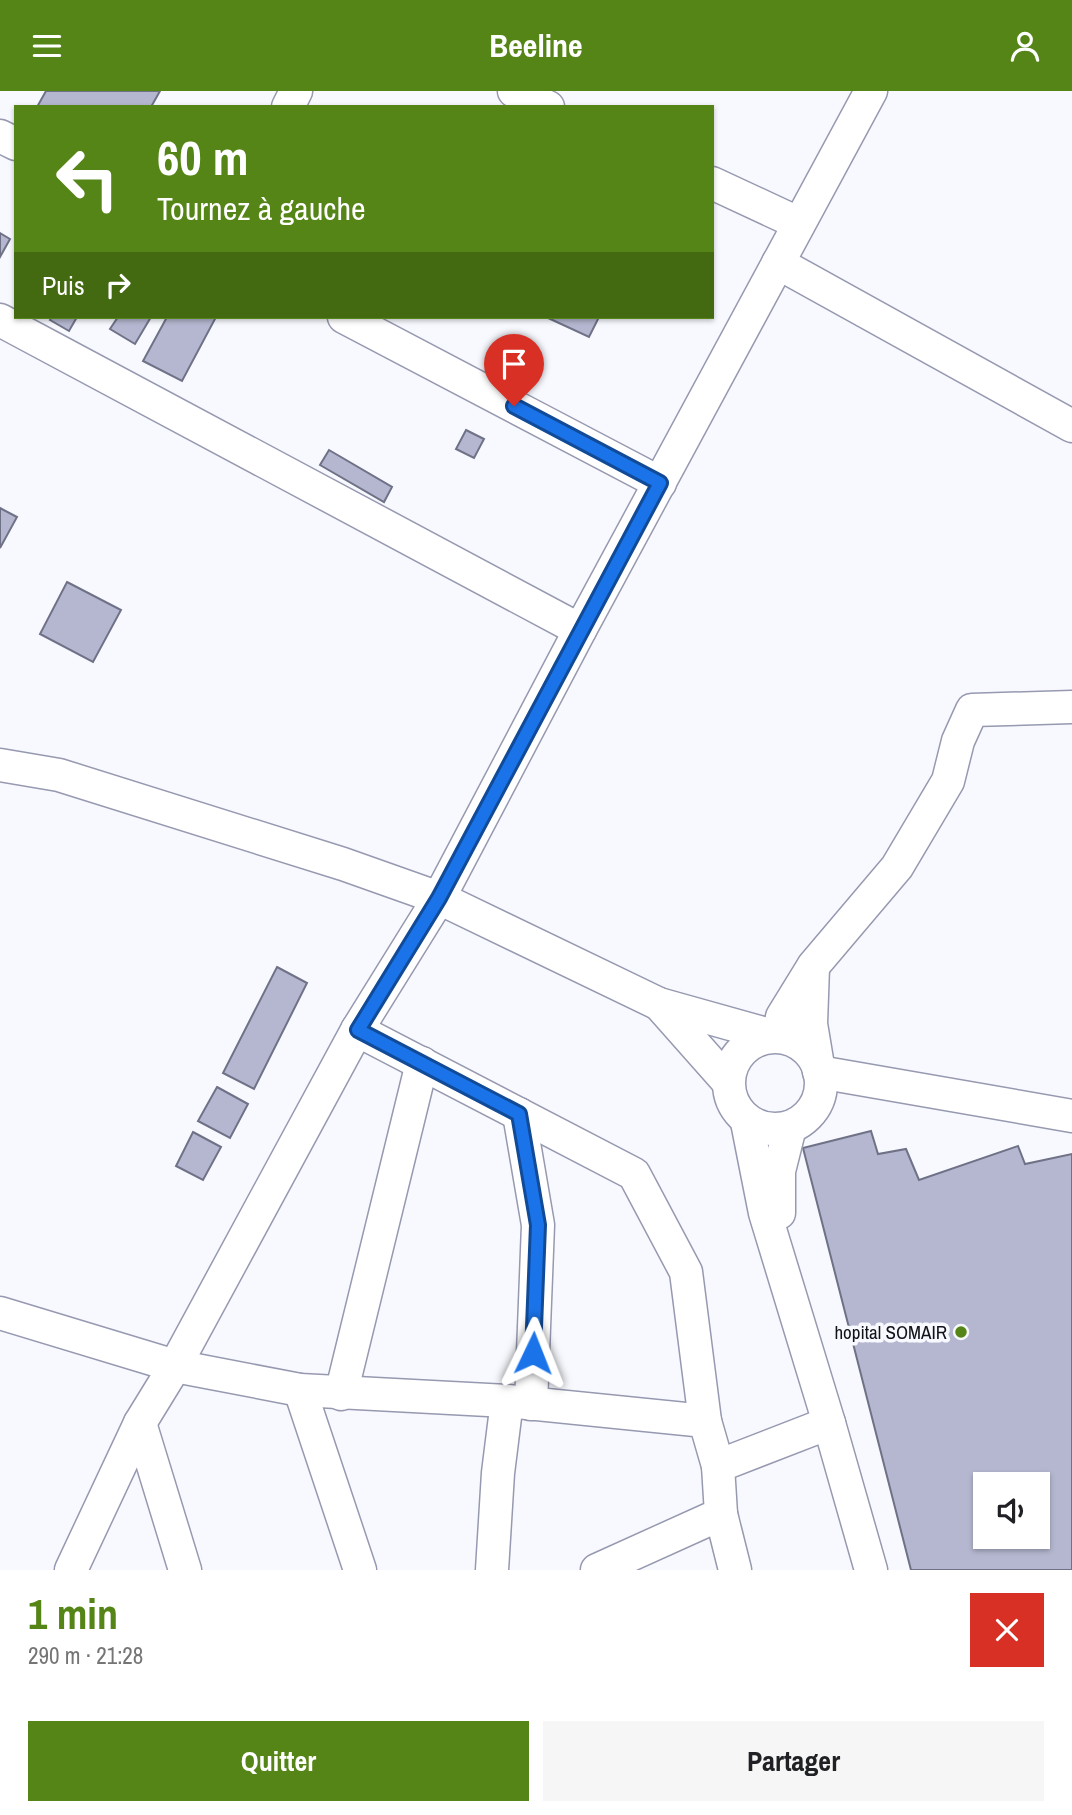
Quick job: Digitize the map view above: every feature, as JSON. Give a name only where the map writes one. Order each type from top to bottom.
[{"type":"street","points":[[514,91],[544,105]]},
{"type":"street","points":[[71,1570],[140,1423],[175,1366],[358,1030],[439,898],[580,630],[871,91]]},
{"type":"street","points":[[714,184],[798,223]]},
{"type":"street","points":[[778,264],[1072,426]]},
{"type":"street","points":[[348,319],[660,483]]},
{"type":"street","points":[[0,320],[580,630]]},
{"type":"street","points":[[775,1036],[782,1017],[814,965],[897,867],[948,781],[958,741],[972,710],[1072,706]]},
{"type":"street","points":[[0,765],[59,775],[343,864],[439,898],[659,1004],[798,1041],[813,1054],[819,1072]]},
{"type":"street","points":[[747,1122],[769,1130],[790,1127],[810,1115],[821,1095],[811,1024],[814,965]]},
{"type":"street","points":[[659,1004],[728,1082]]},
{"type":"street","points":[[358,1030],[634,1174],[686,1272],[705,1421],[718,1466],[722,1514],[735,1570]]},
{"type":"street","points":[[775,1036],[749,1043],[734,1060],[728,1082],[733,1104],[747,1122],[765,1213],[871,1570]]},
{"type":"street","points":[[341,1394],[422,1063]]},
{"type":"street","points":[[819,1072],[1072,1116]]},
{"type":"street","points":[[492,1570],[498,1473],[519,1403],[538,1225],[519,1114]]},
{"type":"street","points":[[778,1253],[779,1171],[790,1127]]},
{"type":"street","points":[[0,1313],[175,1366],[300,1390],[519,1403],[705,1421]]},
{"type":"street","points":[[300,1390],[360,1570]]},
{"type":"street","points":[[140,1423],[185,1570]]},
{"type":"street","points":[[718,1466],[829,1423]]},
{"type":"street","points":[[597,1570],[722,1514]]},
{"type":"building","points":[[46,91],[160,91],[152,105],[38,105]]},
{"type":"building","points":[[0,233],[10,239],[0,257]]},
{"type":"building","points":[[51,319],[76,319],[69,331]]},
{"type":"building","points":[[117,319],[150,319],[135,344],[110,329]]},
{"type":"building","points":[[166,319],[215,319],[182,381],[143,361]]},
{"type":"building","points":[[550,319],[598,319],[589,337]]},
{"type":"building","points":[[466,430],[484,439],[474,458],[456,449]]},
{"type":"building","points":[[329,450],[392,487],[384,502],[320,465]]},
{"type":"building","points":[[0,508],[17,517],[0,548]]},
{"type":"building","points":[[67,582],[121,610],[93,662],[40,634]]},
{"type":"building","points":[[277,967],[307,983],[254,1089],[223,1073]]},
{"type":"building","points":[[217,1087],[248,1104],[230,1138],[198,1121]]},
{"type":"building","name":"hopital SOMAIR","points":[[871,1131],[878,1154],[906,1149],[919,1180],[1018,1146],[1025,1164],[1072,1154],[1072,1570],[911,1570],[803,1148]]},
{"type":"building","points":[[193,1132],[221,1147],[203,1180],[176,1166]]},
{"type":"place","name":"hopital SOMAIR","points":[[961,1332]]},
{"type":"route","points":[[514,406],[660,483],[439,898],[358,1030],[519,1114],[538,1225],[533,1353]]}]
